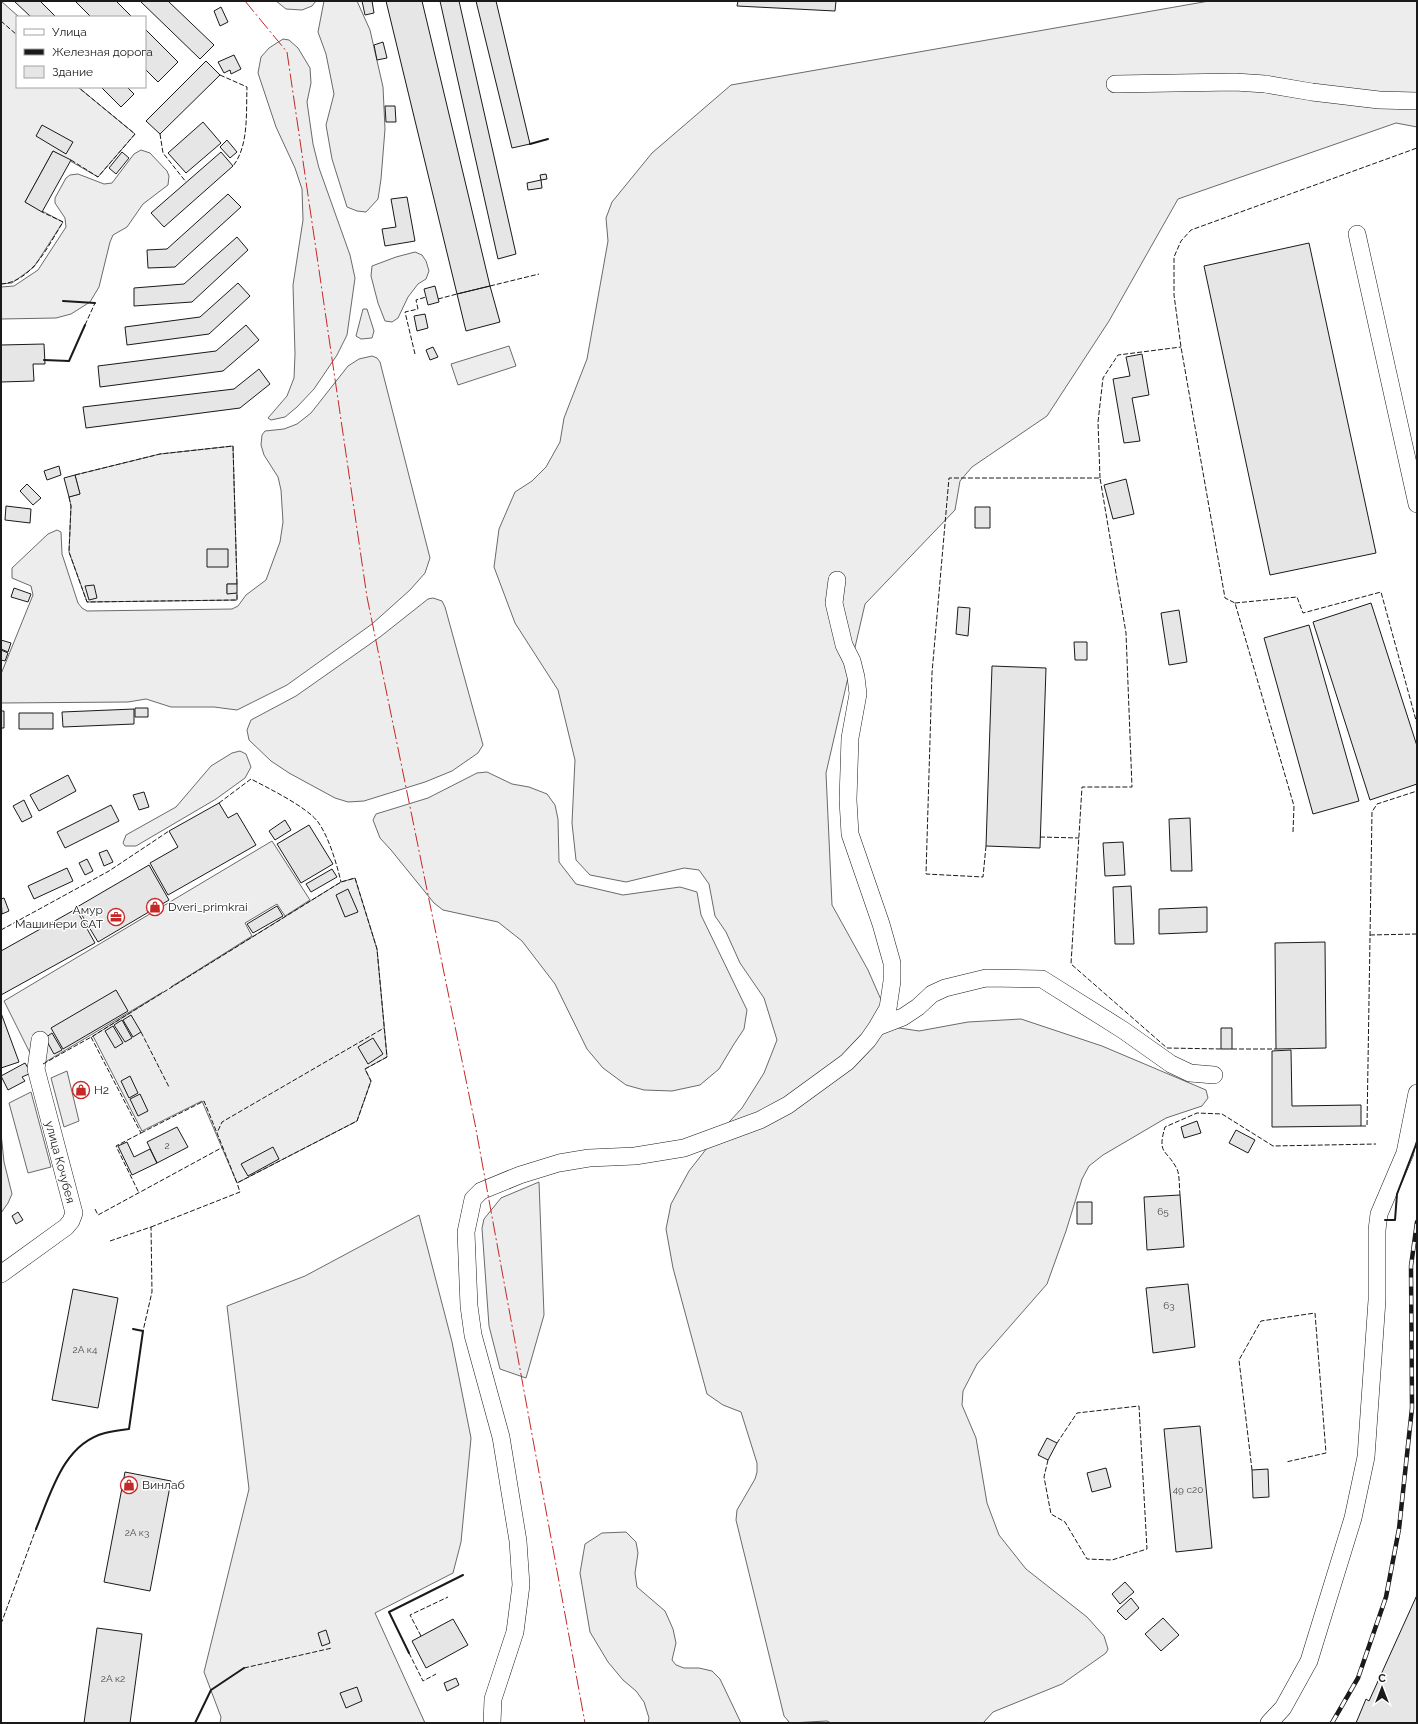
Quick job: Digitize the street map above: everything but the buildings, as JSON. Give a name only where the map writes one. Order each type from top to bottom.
[{"type":"street","points":[[1115,84],[1235,82],[1265,84],[1312,92],[1379,100],[1417,101]]},
{"type":"street","points":[[1357,234],[1417,504]]},
{"type":"street","points":[[492,1723],[494,1699],[515,1632],[521,1585],[518,1541],[501,1437],[473,1335],[469,1306],[466,1232],[473,1199],[481,1191],[495,1184],[559,1163],[589,1158],[642,1155],[684,1148],[760,1120],[788,1105],[846,1062],[868,1040],[888,1008],[892,981],[892,964],[881,924],[850,834],[850,738],[858,694],[852,660],[844,645],[834,603],[838,580]]},
{"type":"street","points":[[877,1027],[903,1017],[918,1007],[932,994],[945,988],[986,978],[1042,979],[1123,1030],[1171,1064],[1190,1073],[1214,1075]]},
{"type":"street","name":"улица Кочубея","points":[[1,1274],[66,1228],[74,1213],[36,1069],[40,1040]]},
{"type":"street","points":[[1269,1723],[1283,1708],[1309,1661],[1353,1518],[1366,1457],[1378,1300],[1376,1230],[1379,1214],[1405,1153],[1417,1092]]},
{"type":"shaded area","points":[[1,1],[18,16],[16,16],[16,88],[79,88],[135,134],[98,177],[53,151],[25,202],[63,222],[34,267],[12,283],[1,284]]},
{"type":"shaded area","points":[[276,1],[316,1],[312,6],[302,10],[286,9]]},
{"type":"shaded area","points":[[324,1],[357,1],[370,30],[383,87],[385,129],[381,179],[378,199],[366,212],[357,211],[347,207],[332,159],[326,125],[334,94],[326,54],[318,32]]},
{"type":"shaded area","points":[[1209,1],[1417,1],[1417,127],[1396,123],[1178,199],[1109,321],[1047,416],[972,467],[960,481],[955,510],[865,604],[826,773],[832,905],[868,970],[893,1027],[919,1031],[968,1022],[1021,1019],[1102,1046],[1206,1090],[1208,1098],[1202,1106],[1166,1118],[1103,1155],[1089,1166],[1082,1179],[1066,1231],[1047,1284],[977,1364],[963,1391],[962,1405],[976,1438],[987,1503],[999,1535],[1026,1569],[1087,1617],[1104,1636],[1108,1649],[1106,1653],[1062,1684],[993,1712],[983,1723],[831,1723],[827,1721],[790,1723],[784,1716],[736,1520],[737,1510],[755,1479],[757,1463],[741,1412],[723,1405],[707,1394],[673,1268],[666,1229],[671,1204],[689,1171],[718,1134],[742,1108],[764,1073],[777,1040],[764,998],[740,963],[726,932],[715,916],[709,884],[699,870],[684,868],[626,882],[590,875],[576,860],[572,823],[575,760],[558,690],[515,623],[494,567],[499,529],[515,492],[532,481],[546,467],[560,442],[564,418],[587,359],[608,241],[606,218],[612,202],[652,153],[731,85]]},
{"type":"shaded area","points":[[283,39],[289,40],[298,48],[310,68],[311,83],[307,102],[313,144],[319,168],[350,255],[355,278],[347,335],[337,355],[314,389],[297,407],[285,417],[271,420],[268,418],[287,396],[294,378],[295,354],[293,285],[303,220],[302,189],[295,168],[276,127],[258,73],[261,57],[269,48]]},
{"type":"shaded area","points":[[141,150],[150,153],[167,171],[169,176],[168,185],[143,204],[127,227],[113,235],[99,287],[90,302],[71,314],[56,318],[1,319],[1,287],[14,286],[38,270],[66,227],[65,218],[55,203],[55,198],[66,178],[70,175],[78,174],[104,184],[112,183],[134,154]]},
{"type":"shaded area","points":[[415,252],[422,255],[426,261],[429,271],[426,279],[418,284],[408,297],[398,318],[392,322],[385,321],[378,303],[371,276],[372,266]]},
{"type":"shaded area","points":[[363,309],[367,309],[374,331],[372,338],[361,339],[356,336]]},
{"type":"shaded area","points":[[509,346],[516,366],[458,385],[451,364]]},
{"type":"shaded area","points":[[372,356],[377,358],[380,362],[430,558],[425,573],[410,590],[372,624],[287,685],[237,710],[214,707],[171,707],[146,699],[128,702],[1,703],[1,674],[33,595],[31,586],[12,578],[12,568],[48,534],[57,530],[61,532],[62,554],[78,603],[87,611],[232,609],[238,606],[246,595],[266,580],[280,542],[283,522],[281,490],[278,477],[264,455],[261,445],[262,435],[265,431],[284,429],[297,424],[311,413],[348,366],[359,359]]},
{"type":"shaded area","points":[[233,446],[237,584],[227,584],[227,593],[237,593],[237,600],[87,602],[69,552],[71,506],[69,497],[80,494],[75,475],[160,454]]},
{"type":"shaded area","points":[[433,598],[442,601],[445,607],[483,745],[478,753],[452,771],[425,782],[364,801],[348,802],[335,798],[289,773],[271,761],[249,740],[247,730],[251,720],[296,696],[380,637],[428,599]]},
{"type":"shaded area","points":[[240,751],[246,754],[251,767],[245,778],[216,799],[136,846],[125,846],[123,843],[126,835],[176,807],[211,766],[232,753]]},
{"type":"shaded area","points":[[487,772],[512,784],[529,787],[547,794],[555,805],[558,819],[559,862],[576,884],[623,895],[680,887],[697,892],[701,915],[747,1010],[744,1029],[719,1069],[700,1085],[672,1091],[644,1090],[626,1085],[603,1068],[587,1049],[555,984],[522,941],[498,922],[443,910],[434,903],[380,838],[373,820],[376,814],[428,798],[477,773]]},
{"type":"shaded area","points":[[272,841],[310,900],[285,916],[277,904],[245,923],[252,936],[171,987],[341,882],[355,878],[377,949],[387,1057],[365,1069],[371,1081],[357,1121],[237,1183],[202,1101],[142,1131],[93,1036],[163,992],[37,1067],[4,1001]]},
{"type":"shaded area","points":[[67,1071],[79,1121],[64,1127],[51,1078]]},
{"type":"shaded area","points":[[31,1092],[51,1167],[28,1173],[9,1103]]},
{"type":"shaded area","points":[[1,1133],[4,1162],[12,1194],[1,1213]]},
{"type":"shaded area","points":[[539,1182],[544,1315],[526,1378],[500,1369],[489,1326],[482,1228],[484,1219],[501,1198]]},
{"type":"shaded area","points":[[419,1215],[452,1342],[471,1438],[461,1542],[453,1573],[375,1613],[425,1723],[220,1723],[221,1717],[204,1672],[249,1489],[227,1306],[305,1276]]},
{"type":"shaded area","points":[[626,1532],[636,1542],[638,1553],[635,1573],[637,1587],[665,1611],[673,1629],[676,1643],[672,1660],[676,1665],[684,1668],[699,1668],[712,1671],[720,1679],[741,1723],[648,1723],[649,1718],[644,1702],[636,1691],[623,1680],[608,1662],[590,1632],[580,1573],[585,1544],[602,1533]]},
{"type":"railway","points":[[1332,1723],[1358,1678],[1386,1597],[1399,1529],[1412,1408],[1411,1266],[1417,1222]]},
{"type":"fence","points":[[1,21],[16,34]]},
{"type":"fence","points":[[220,75],[247,87],[246,128],[242,149],[233,166]]},
{"type":"fence","points":[[71,160],[98,177],[135,134],[79,88]]},
{"type":"fence","points":[[160,134],[163,153],[186,182]]},
{"type":"fence","points":[[1293,832],[1294,806],[1235,603],[1225,598],[1181,347],[1174,295],[1174,257],[1181,241],[1191,230],[1417,148]]},
{"type":"fence","points":[[1,284],[12,282],[22,277],[30,270],[45,252],[63,222],[42,212]]},
{"type":"fence","points":[[490,286],[539,274]]},
{"type":"fence","points":[[438,299],[457,294]]},
{"type":"fence","points":[[415,354],[405,312],[418,309],[416,300],[426,297]]},
{"type":"fence","points":[[85,325],[95,303]]},
{"type":"fence","points":[[1100,478],[1098,422],[1103,378],[1118,355],[1181,347]]},
{"type":"fence","points":[[75,475],[160,454],[233,446],[237,584]]},
{"type":"fence","points":[[986,846],[983,877],[926,874],[932,673],[949,478],[1100,478],[1126,633],[1132,787],[1082,787],[1071,964],[1167,1048],[1221,1049]]},
{"type":"fence","points":[[69,497],[71,506],[69,552],[87,602],[237,600],[237,593]]},
{"type":"fence","points":[[1235,603],[1297,597],[1303,613],[1381,592],[1417,724]]},
{"type":"fence","points":[[219,803],[251,779],[296,804],[313,816],[322,828],[332,851],[341,882]]},
{"type":"fence","points":[[1361,1126],[1367,1126],[1372,812],[1377,804],[1417,791]]},
{"type":"fence","points":[[1,930],[109,871],[169,831]]},
{"type":"fence","points":[[1040,837],[1079,838]]},
{"type":"fence","points":[[43,1064],[93,1036],[341,882],[355,878],[377,949],[387,1057],[365,1069],[371,1081],[357,1121],[237,1183],[217,1133],[222,1122],[384,1028]]},
{"type":"fence","points":[[1370,935],[1417,934]]},
{"type":"fence","points":[[141,1032],[169,1087]]},
{"type":"fence","points":[[91,1037],[141,1133],[116,1146],[139,1193]]},
{"type":"fence","points":[[1232,1049],[1276,1049]]},
{"type":"fence","points":[[141,1133],[204,1101],[217,1133]]},
{"type":"fence","points":[[1180,1195],[1178,1172],[1162,1147],[1163,1136],[1165,1127],[1197,1113],[1222,1114],[1273,1146],[1376,1144]]},
{"type":"fence","points":[[95,1209],[98,1215],[223,1147]]},
{"type":"fence","points":[[151,1227],[240,1192],[237,1183]]},
{"type":"fence","points":[[110,1241],[151,1227],[152,1292],[143,1331]]},
{"type":"fence","points":[[1252,1470],[1239,1360],[1261,1321],[1315,1313],[1326,1453],[1286,1462]]},
{"type":"fence","points":[[1048,1460],[1044,1477],[1051,1514],[1065,1522],[1087,1559],[1112,1560],[1147,1549],[1139,1406],[1077,1413],[1057,1443]]},
{"type":"fence","points":[[1,1624],[36,1529]]},
{"type":"fence","points":[[421,1636],[410,1615],[448,1597]]},
{"type":"fence","points":[[244,1668],[332,1648]]},
{"type":"fence","points":[[409,1653],[423,1681],[436,1674]]},
{"type":"wall","points":[[530,144],[548,139]]},
{"type":"wall","points":[[63,301],[95,303]]},
{"type":"wall","points":[[44,360],[69,361],[85,325]]},
{"type":"wall","points":[[1385,1220],[1395,1220],[1397,1194],[1417,1142]]},
{"type":"wall","points":[[36,1529],[60,1472],[79,1448],[91,1439],[105,1433],[129,1429],[143,1331],[133,1329]]},
{"type":"wall","points":[[409,1653],[389,1612],[463,1575]]},
{"type":"wall","points":[[195,1723],[211,1690],[244,1668]]},
{"type":"power","points":[[245,1],[287,52],[367,597],[475,1124],[585,1723]]},
{"type":"place","name":"Dveri_primkrai","points":[[155,907]]},
{"type":"place","name":"Амур Машинери CAT","points":[[116,917]]},
{"type":"place","name":"H2","points":[[81,1090]]},
{"type":"place","name":"Винлаб","points":[[129,1485]]}]
